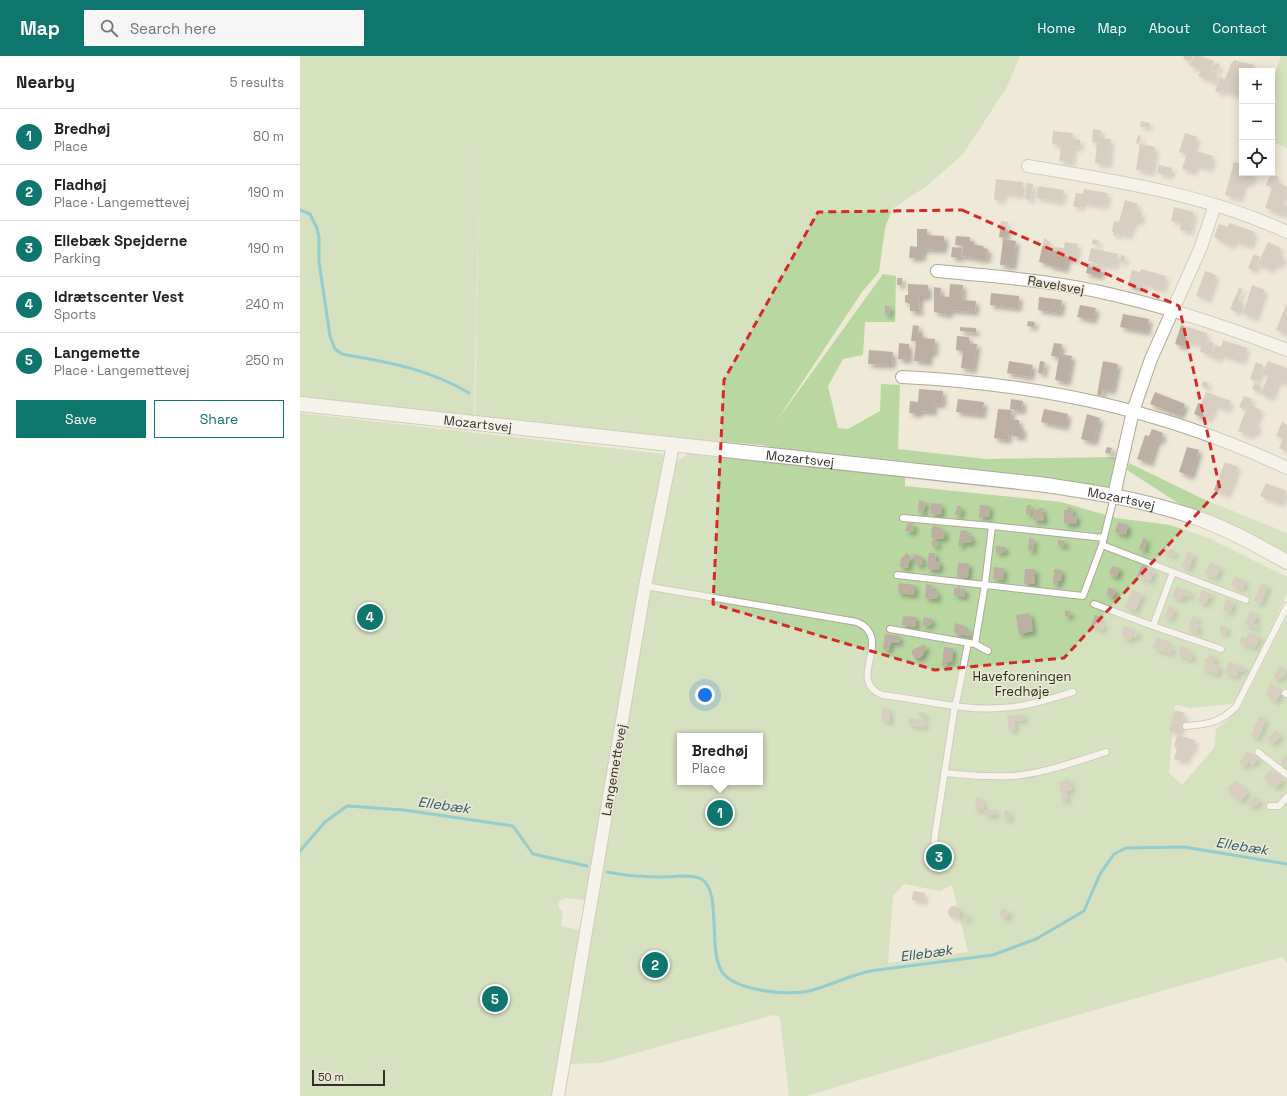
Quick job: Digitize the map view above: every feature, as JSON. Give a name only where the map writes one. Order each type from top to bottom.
[{"type":"street","points":[[1028,166],[1146,186],[1215,205],[1287,232]]},
{"type":"street","points":[[1114,495],[1133,411],[1151,359],[1201,247],[1215,205]]},
{"type":"street","name":"Ravelsvej","points":[[937,271],[1016,278],[1096,291],[1173,310],[1235,330],[1287,350]]},
{"type":"street","points":[[902,377],[961,380],[1019,387],[1076,397],[1133,411],[1196,430],[1258,454],[1287,468]]},
{"type":"street","name":"Mozartsvej","points":[[300,404],[1038,484],[1114,495],[1188,515],[1242,537],[1287,562]]},
{"type":"street","name":"Langemettevej","points":[[558,1096],[645,586],[673,445]]},
{"type":"lane","points":[[897,575],[1083,596],[1103,542],[1114,495]]},
{"type":"lane","points":[[903,518],[992,526],[1103,542],[1173,572],[1246,600]]},
{"type":"lane","points":[[975,644],[985,584],[992,526]]},
{"type":"lane","points":[[1153,626],[1173,572]]},
{"type":"lane","points":[[645,586],[857,622],[865,626],[871,632],[872,639],[867,678],[871,687],[882,695],[979,708],[1001,708],[1029,704],[1073,692]]},
{"type":"lane","points":[[1094,604],[1221,650]]},
{"type":"lane","points":[[1186,726],[1204,724],[1223,718],[1236,707],[1287,606]]},
{"type":"lane","points":[[890,629],[975,644],[988,652]]},
{"type":"lane","points":[[933,857],[955,705],[968,643]]},
{"type":"lane","points":[[944,773],[987,776],[1021,775],[1048,770],[1106,752]]},
{"type":"lane","points":[[1258,752],[1287,775]]},
{"type":"lane","points":[[1270,806],[1279,806],[1287,797]]},
{"type":"highlighted area","points":[[962,210],[1179,306],[1220,489],[1064,658],[935,670],[713,604],[724,380],[818,212]]},
{"type":"green space","points":[[300,56],[1020,56],[1007,87],[963,154],[928,185],[892,209],[885,228],[879,272],[862,292],[776,422],[883,274],[896,276],[895,322],[865,322],[863,355],[843,359],[828,386],[838,428],[848,429],[880,411],[881,384],[900,385],[898,449],[986,459],[1116,457],[1109,488],[786,451],[762,445],[620,433],[475,417],[480,139],[474,417],[300,397]]},
{"type":"green space","points":[[1281,56],[1287,56],[1287,148],[1275,143],[1275,74]]},
{"type":"green space","points":[[300,413],[664,454],[585,900],[567,898],[559,901],[559,909],[563,912],[561,926],[580,930],[553,1096],[300,1096]]},
{"type":"green space","name":"Haveforeningen Fredhøje","points":[[688,454],[905,476],[905,486],[1061,502],[1116,518],[1170,525],[1209,538],[1287,577],[1287,594],[1244,687],[1232,704],[1190,708],[1175,705],[1169,773],[1182,785],[1214,748],[1216,729],[1229,719],[1242,705],[1287,616],[1287,963],[1282,957],[1046,1024],[806,1096],[789,1096],[780,1017],[773,1015],[600,1063],[569,1064],[605,843],[674,463]],"holes":[[[904,884],[940,891],[952,885],[968,952],[888,963],[893,896]]]},
{"type":"green space","points":[[1129,463],[1201,498],[1287,533],[1287,552],[1192,512],[1127,470]]},
{"type":"building","points":[[1184,56],[1193,56],[1191,62],[1183,59]]},
{"type":"building","points":[[1194,56],[1200,56],[1214,61],[1210,71],[1217,73],[1214,82],[1198,76],[1201,70],[1190,66]]},
{"type":"building","points":[[1234,60],[1254,65],[1253,68],[1239,68],[1239,96],[1222,90],[1221,93],[1215,91],[1220,77],[1225,79]]},
{"type":"building","points":[[1215,63],[1220,64],[1217,72],[1213,70]]},
{"type":"building","points":[[1141,121],[1150,123],[1149,127],[1140,127]]},
{"type":"building","points":[[1093,129],[1101,130],[1100,138],[1111,139],[1108,165],[1095,163],[1097,143],[1092,142]]},
{"type":"building","points":[[1053,131],[1073,133],[1072,139],[1080,140],[1080,148],[1073,147],[1072,162],[1059,161],[1061,145],[1052,144]]},
{"type":"building","points":[[1185,133],[1197,137],[1193,150],[1213,156],[1209,169],[1196,165],[1193,172],[1182,169],[1187,154],[1179,152]]},
{"type":"building","points":[[1138,135],[1141,136],[1139,144],[1136,143]]},
{"type":"building","points":[[1140,144],[1155,147],[1152,172],[1136,170]]},
{"type":"building","points":[[1234,162],[1239,163],[1239,176],[1253,176],[1251,182],[1244,183],[1239,199],[1225,195]]},
{"type":"building","points":[[1159,165],[1172,168],[1170,176],[1157,173]]},
{"type":"building","points":[[1270,176],[1275,176],[1279,177],[1277,182],[1287,187],[1281,204],[1287,206],[1287,213],[1283,215],[1265,208],[1272,188],[1266,185]]},
{"type":"building","points":[[996,179],[1023,182],[1021,195],[1003,193],[1002,201],[994,200]]},
{"type":"building","points":[[1027,183],[1033,184],[1031,200],[1025,199]]},
{"type":"building","points":[[1038,186],[1064,190],[1061,202],[1036,198]]},
{"type":"building","points":[[1084,189],[1108,193],[1105,206],[1082,202],[1081,208],[1073,206],[1076,193],[1083,194]]},
{"type":"building","points":[[1125,200],[1138,204],[1136,211],[1142,213],[1140,222],[1134,221],[1129,236],[1118,233],[1117,236],[1113,235],[1114,232],[1112,231],[1114,221],[1119,222]]},
{"type":"building","points":[[1174,207],[1194,212],[1190,232],[1180,230],[1181,223],[1171,221]]},
{"type":"building","points":[[1001,221],[1008,222],[1006,238],[999,237]]},
{"type":"building","points":[[1229,223],[1255,232],[1250,246],[1234,240],[1232,246],[1214,237],[1219,224],[1228,227]]},
{"type":"building","points":[[917,229],[927,229],[927,235],[944,236],[945,245],[943,245],[943,250],[923,249],[922,258],[909,258],[910,246],[917,247]]},
{"type":"building","points":[[956,236],[970,237],[970,242],[975,242],[974,245],[984,246],[983,248],[988,249],[987,260],[962,256],[963,245],[955,245]]},
{"type":"building","points":[[1044,238],[1050,242],[1048,251],[1052,252],[1053,247],[1064,248],[1065,242],[1078,244],[1076,259],[1067,258],[1065,269],[1039,262]]},
{"type":"building","points":[[1003,239],[1016,241],[1013,266],[1000,265]]},
{"type":"building","points":[[1093,239],[1099,241],[1098,245],[1092,244]]},
{"type":"building","points":[[1268,242],[1281,248],[1278,254],[1284,257],[1280,266],[1274,263],[1271,270],[1258,264]]},
{"type":"building","points":[[952,247],[962,248],[961,258],[951,257]]},
{"type":"building","points":[[1091,248],[1118,254],[1115,267],[1088,261]]},
{"type":"building","points":[[1254,254],[1260,257],[1254,271],[1248,268]]},
{"type":"building","points":[[1121,255],[1125,256],[1124,263],[1120,262]]},
{"type":"building","points":[[1088,263],[1102,266],[1100,276],[1086,273]]},
{"type":"building","points":[[1141,269],[1166,276],[1163,290],[1139,283],[1138,288],[1128,285],[1132,270],[1140,272]]},
{"type":"building","points":[[1205,271],[1216,275],[1208,300],[1196,296]]},
{"type":"building","points":[[897,278],[902,278],[902,285],[897,285]]},
{"type":"building","points":[[908,284],[928,285],[928,297],[920,297],[919,308],[921,312],[910,311],[910,304],[905,302],[905,295],[908,295]]},
{"type":"building","points":[[950,284],[963,285],[962,300],[976,301],[975,312],[949,310],[949,315],[934,312],[934,287],[941,288],[940,296],[949,297]]},
{"type":"building","points":[[1252,285],[1265,290],[1255,318],[1243,314]]},
{"type":"building","points":[[1239,288],[1243,289],[1238,300],[1243,303],[1238,313],[1230,309]]},
{"type":"building","points":[[991,293],[1019,296],[1018,308],[990,305]]},
{"type":"building","points":[[1039,297],[1062,300],[1060,313],[1038,310]]},
{"type":"building","points":[[1287,303],[1287,334],[1276,330]]},
{"type":"building","points":[[1080,305],[1096,308],[1093,320],[1077,317]]},
{"type":"building","points":[[885,306],[890,306],[889,315],[885,314]]},
{"type":"building","points":[[1123,314],[1149,319],[1147,332],[1120,327]]},
{"type":"building","points":[[1028,321],[1035,322],[1034,327],[1027,326]]},
{"type":"building","points":[[913,325],[919,326],[918,333],[922,333],[922,338],[935,339],[934,353],[929,353],[929,362],[914,361],[916,341],[911,341]]},
{"type":"building","points":[[1181,325],[1207,333],[1205,341],[1214,343],[1211,355],[1200,352],[1202,346],[1187,341],[1185,347],[1175,344]]},
{"type":"building","points":[[960,327],[976,328],[976,333],[960,331]]},
{"type":"building","points":[[957,336],[969,337],[969,343],[977,344],[973,370],[961,368],[963,351],[956,350]]},
{"type":"building","points":[[1223,340],[1247,348],[1242,362],[1220,354],[1218,359],[1211,357],[1215,345],[1221,347]]},
{"type":"building","points":[[899,343],[909,344],[909,360],[898,359]]},
{"type":"building","points":[[1054,343],[1062,344],[1060,354],[1072,356],[1067,382],[1055,380],[1059,357],[1051,356]]},
{"type":"building","points":[[869,350],[893,352],[892,365],[868,364]]},
{"type":"building","points":[[1009,361],[1033,365],[1030,377],[1007,373]]},
{"type":"building","points":[[1040,361],[1045,362],[1043,374],[1038,373]]},
{"type":"building","points":[[1103,361],[1118,364],[1112,391],[1103,389],[1101,396],[1097,395]]},
{"type":"building","points":[[1268,361],[1287,368],[1287,384],[1278,380],[1271,398],[1261,394],[1268,376],[1262,374]]},
{"type":"building","points":[[1256,362],[1263,365],[1256,382],[1250,379]]},
{"type":"building","points":[[1203,381],[1209,383],[1207,389],[1201,386]]},
{"type":"building","points":[[1254,383],[1261,386],[1258,392],[1252,389]]},
{"type":"building","points":[[919,389],[943,391],[942,405],[933,404],[934,412],[919,411],[919,414],[909,413],[910,401],[918,402]]},
{"type":"building","points":[[1155,392],[1185,404],[1180,416],[1150,404]]},
{"type":"building","points":[[1206,392],[1231,401],[1227,410],[1215,405],[1209,420],[1194,414],[1198,403],[1201,404]]},
{"type":"building","points":[[1244,396],[1252,399],[1250,405],[1261,410],[1255,423],[1259,425],[1257,430],[1250,436],[1238,431],[1246,410],[1239,407]]},
{"type":"building","points":[[958,399],[984,402],[982,415],[956,412]]},
{"type":"building","points":[[1011,399],[1023,401],[1022,411],[1010,409]]},
{"type":"building","points":[[998,409],[1012,410],[1010,419],[1019,420],[1019,427],[1023,428],[1022,437],[1013,436],[1013,431],[1009,430],[1008,440],[994,438]]},
{"type":"building","points":[[1044,409],[1068,414],[1065,427],[1041,422]]},
{"type":"building","points":[[1087,414],[1100,418],[1094,442],[1081,439]]},
{"type":"building","points":[[1282,422],[1287,425],[1287,452],[1279,448],[1283,439],[1276,436]]},
{"type":"building","points":[[1152,429],[1163,433],[1161,441],[1157,440],[1150,463],[1137,459],[1145,435],[1149,436]]},
{"type":"building","points":[[1107,447],[1112,448],[1110,454],[1105,453]]},
{"type":"building","points":[[1187,447],[1199,450],[1191,476],[1179,472]]},
{"type":"building","points":[[1225,462],[1238,467],[1227,495],[1214,490]]},
{"type":"building","points":[[1266,483],[1286,491],[1281,504],[1260,496]]},
{"type":"building","points":[[919,500],[926,502],[923,513],[918,512]]},
{"type":"building","points":[[931,503],[942,504],[941,515],[931,514]]},
{"type":"building","points":[[980,505],[990,506],[989,517],[979,517]]},
{"type":"building","points":[[1027,505],[1031,505],[1030,514],[1026,514]]},
{"type":"building","points":[[957,506],[961,506],[961,515],[955,515]]},
{"type":"building","points":[[1068,507],[1073,509],[1072,515],[1077,515],[1076,524],[1064,523],[1064,510],[1067,510]]},
{"type":"building","points":[[1039,508],[1044,508],[1041,514],[1044,514],[1044,521],[1033,520],[1034,510],[1039,510]]},
{"type":"building","points":[[1118,522],[1128,525],[1126,535],[1115,532]]},
{"type":"building","points":[[908,523],[914,524],[913,532],[905,531]]},
{"type":"building","points":[[932,526],[941,527],[941,530],[945,531],[944,539],[931,538]]},
{"type":"building","points":[[961,530],[968,531],[967,535],[972,536],[971,543],[962,542],[962,546],[958,546]]},
{"type":"building","points":[[1029,538],[1034,539],[1033,551],[1028,550]]},
{"type":"building","points":[[1143,538],[1147,539],[1144,551],[1139,549]]},
{"type":"building","points":[[1058,540],[1065,541],[1065,546],[1058,545]]},
{"type":"building","points":[[932,541],[938,541],[937,547],[932,546]]},
{"type":"building","points":[[996,546],[1005,547],[1005,552],[996,553]]},
{"type":"building","points":[[1164,546],[1168,551],[1170,549],[1175,550],[1173,556],[1163,552]]},
{"type":"building","points":[[1187,552],[1194,554],[1189,569],[1182,566]]},
{"type":"building","points":[[907,553],[912,559],[909,562],[908,568],[900,567],[901,558]]},
{"type":"building","points":[[929,553],[935,553],[936,561],[940,562],[939,570],[928,569],[927,565]]},
{"type":"building","points":[[914,554],[923,557],[922,565],[916,565],[916,562],[919,560],[913,560]]},
{"type":"building","points":[[1210,562],[1221,567],[1216,578],[1205,574]]},
{"type":"building","points":[[958,563],[969,563],[968,578],[957,577]]},
{"type":"building","points":[[1142,565],[1155,570],[1150,581],[1137,576]]},
{"type":"building","points":[[1112,566],[1120,568],[1117,577],[1109,574]]},
{"type":"building","points":[[994,567],[1004,568],[1003,580],[993,579]]},
{"type":"building","points":[[1025,569],[1035,569],[1035,584],[1024,584]]},
{"type":"building","points":[[1054,569],[1062,570],[1061,581],[1058,581],[1057,585],[1053,584]]},
{"type":"building","points":[[1235,576],[1246,581],[1243,589],[1231,585]]},
{"type":"building","points":[[899,583],[915,585],[914,595],[898,593]]},
{"type":"building","points":[[1261,583],[1268,586],[1261,604],[1254,601]]},
{"type":"building","points":[[926,584],[932,585],[934,591],[938,592],[937,599],[925,598]]},
{"type":"building","points":[[960,586],[960,589],[965,589],[965,597],[954,595],[954,588],[957,588]]},
{"type":"building","points":[[1108,587],[1116,590],[1113,597],[1107,595]]},
{"type":"building","points":[[1176,587],[1191,592],[1189,597],[1184,595],[1182,600],[1172,597]]},
{"type":"building","points":[[1133,590],[1143,594],[1135,611],[1125,607]]},
{"type":"building","points":[[1202,590],[1212,594],[1211,598],[1208,598],[1206,604],[1198,601]]},
{"type":"building","points":[[1226,599],[1234,602],[1230,613],[1223,610]]},
{"type":"building","points":[[1169,606],[1175,609],[1171,619],[1164,617]]},
{"type":"building","points":[[1065,610],[1071,612],[1069,617],[1065,616]]},
{"type":"building","points":[[1250,611],[1257,614],[1254,624],[1258,625],[1256,629],[1245,624]]},
{"type":"building","points":[[1030,613],[1033,631],[1019,634],[1016,615]]},
{"type":"building","points":[[1095,615],[1101,617],[1099,622],[1104,624],[1104,630],[1091,626]]},
{"type":"building","points":[[1193,615],[1198,617],[1195,624],[1199,625],[1197,633],[1188,630]]},
{"type":"building","points":[[903,616],[916,617],[916,627],[902,625]]},
{"type":"building","points":[[924,617],[932,619],[931,625],[922,626]]},
{"type":"building","points":[[955,623],[965,626],[964,630],[971,631],[970,636],[954,633]]},
{"type":"building","points":[[1221,625],[1228,628],[1225,634],[1219,631]]},
{"type":"building","points":[[1124,626],[1138,632],[1136,638],[1132,636],[1131,640],[1124,638],[1125,636],[1121,634]]},
{"type":"building","points":[[1249,632],[1260,636],[1255,648],[1239,642],[1242,636],[1246,638]]},
{"type":"building","points":[[885,634],[900,636],[899,643],[891,642],[889,650],[883,649]]},
{"type":"building","points":[[1157,637],[1168,641],[1165,652],[1153,648]]},
{"type":"building","points":[[924,644],[927,649],[920,658],[915,658],[912,654],[912,650]]},
{"type":"building","points":[[1168,645],[1173,647],[1171,653],[1166,652]]},
{"type":"building","points":[[1181,646],[1189,649],[1188,652],[1193,654],[1191,660],[1178,655]]},
{"type":"building","points":[[944,647],[953,648],[952,662],[947,661],[946,666],[942,666]]},
{"type":"building","points":[[1209,655],[1216,657],[1213,664],[1220,666],[1217,674],[1203,669],[1206,661],[1204,661]]},
{"type":"building","points":[[1229,662],[1245,667],[1243,672],[1238,671],[1236,677],[1225,673]]},
{"type":"building","points":[[1279,666],[1287,670],[1283,678],[1280,676],[1278,680],[1273,678]]},
{"type":"building","points":[[1271,683],[1280,690],[1278,692],[1281,694],[1275,702],[1266,694]]},
{"type":"building","points":[[883,708],[890,709],[890,722],[881,720]]},
{"type":"building","points":[[1175,710],[1185,713],[1179,734],[1169,731]]},
{"type":"building","points":[[919,712],[925,713],[925,717],[919,717]]},
{"type":"building","points":[[1023,714],[1024,720],[1014,721],[1016,730],[1009,730],[1007,716]]},
{"type":"building","points":[[1259,716],[1266,719],[1258,738],[1251,736]]},
{"type":"building","points":[[910,718],[925,720],[924,727],[908,725]]},
{"type":"building","points":[[1275,730],[1281,735],[1273,744],[1267,739]]},
{"type":"building","points":[[1177,735],[1195,740],[1192,752],[1189,751],[1186,762],[1174,759],[1177,748],[1174,747]]},
{"type":"building","points":[[1247,751],[1258,758],[1253,765],[1248,761],[1244,767],[1239,763]]},
{"type":"building","points":[[1286,755],[1287,756],[1287,767],[1280,761]]},
{"type":"building","points":[[1271,769],[1284,779],[1276,788],[1264,778]]},
{"type":"building","points":[[1069,779],[1072,790],[1061,792],[1059,782]]},
{"type":"building","points":[[1235,780],[1248,792],[1240,801],[1227,789]]},
{"type":"building","points":[[1066,792],[1068,799],[1062,801],[1061,794]]},
{"type":"building","points":[[1255,796],[1260,801],[1256,806],[1249,806],[1247,804]]},
{"type":"building","points":[[976,798],[982,798],[981,804],[984,804],[984,810],[975,810]]},
{"type":"building","points":[[984,810],[996,810],[996,815],[985,815]]},
{"type":"building","points":[[1004,811],[1009,811],[1010,819],[1005,819]]},
{"type":"building","points":[[913,891],[925,893],[924,902],[912,900]]},
{"type":"building","points":[[952,906],[956,906],[960,912],[956,918],[952,918],[948,914],[948,910]]},
{"type":"building","points":[[1004,908],[1010,913],[1005,919],[999,913]]},
{"type":"building","points":[[963,913],[967,913],[967,920],[963,920]]},
{"type":"waterway","points":[[300,210],[310,214],[317,228],[319,238],[319,262],[330,336],[335,349],[342,354],[376,360],[423,372],[469,393]]},
{"type":"waterway","name":"Ellebæk","points":[[300,851],[325,822],[347,806],[404,810],[513,826],[533,854],[587,866]]},
{"type":"waterway","name":"Ellebæk","points":[[607,872],[644,877],[690,876],[703,880],[707,884],[711,894],[715,946],[718,963],[726,976],[747,987],[788,993],[809,991],[870,971],[993,955],[1036,939],[1084,911],[1100,874],[1114,854],[1126,848],[1184,847],[1287,864]]},
{"type":"place","name":"Idrætscenter Vest","points":[[370,617]]},
{"type":"place","name":"Bredhøj","points":[[720,813]]},
{"type":"place","name":"Ellebæk Spejderne","points":[[939,857]]},
{"type":"place","name":"Fladhøj","points":[[655,965]]},
{"type":"place","name":"Langemette","points":[[495,999]]}]
